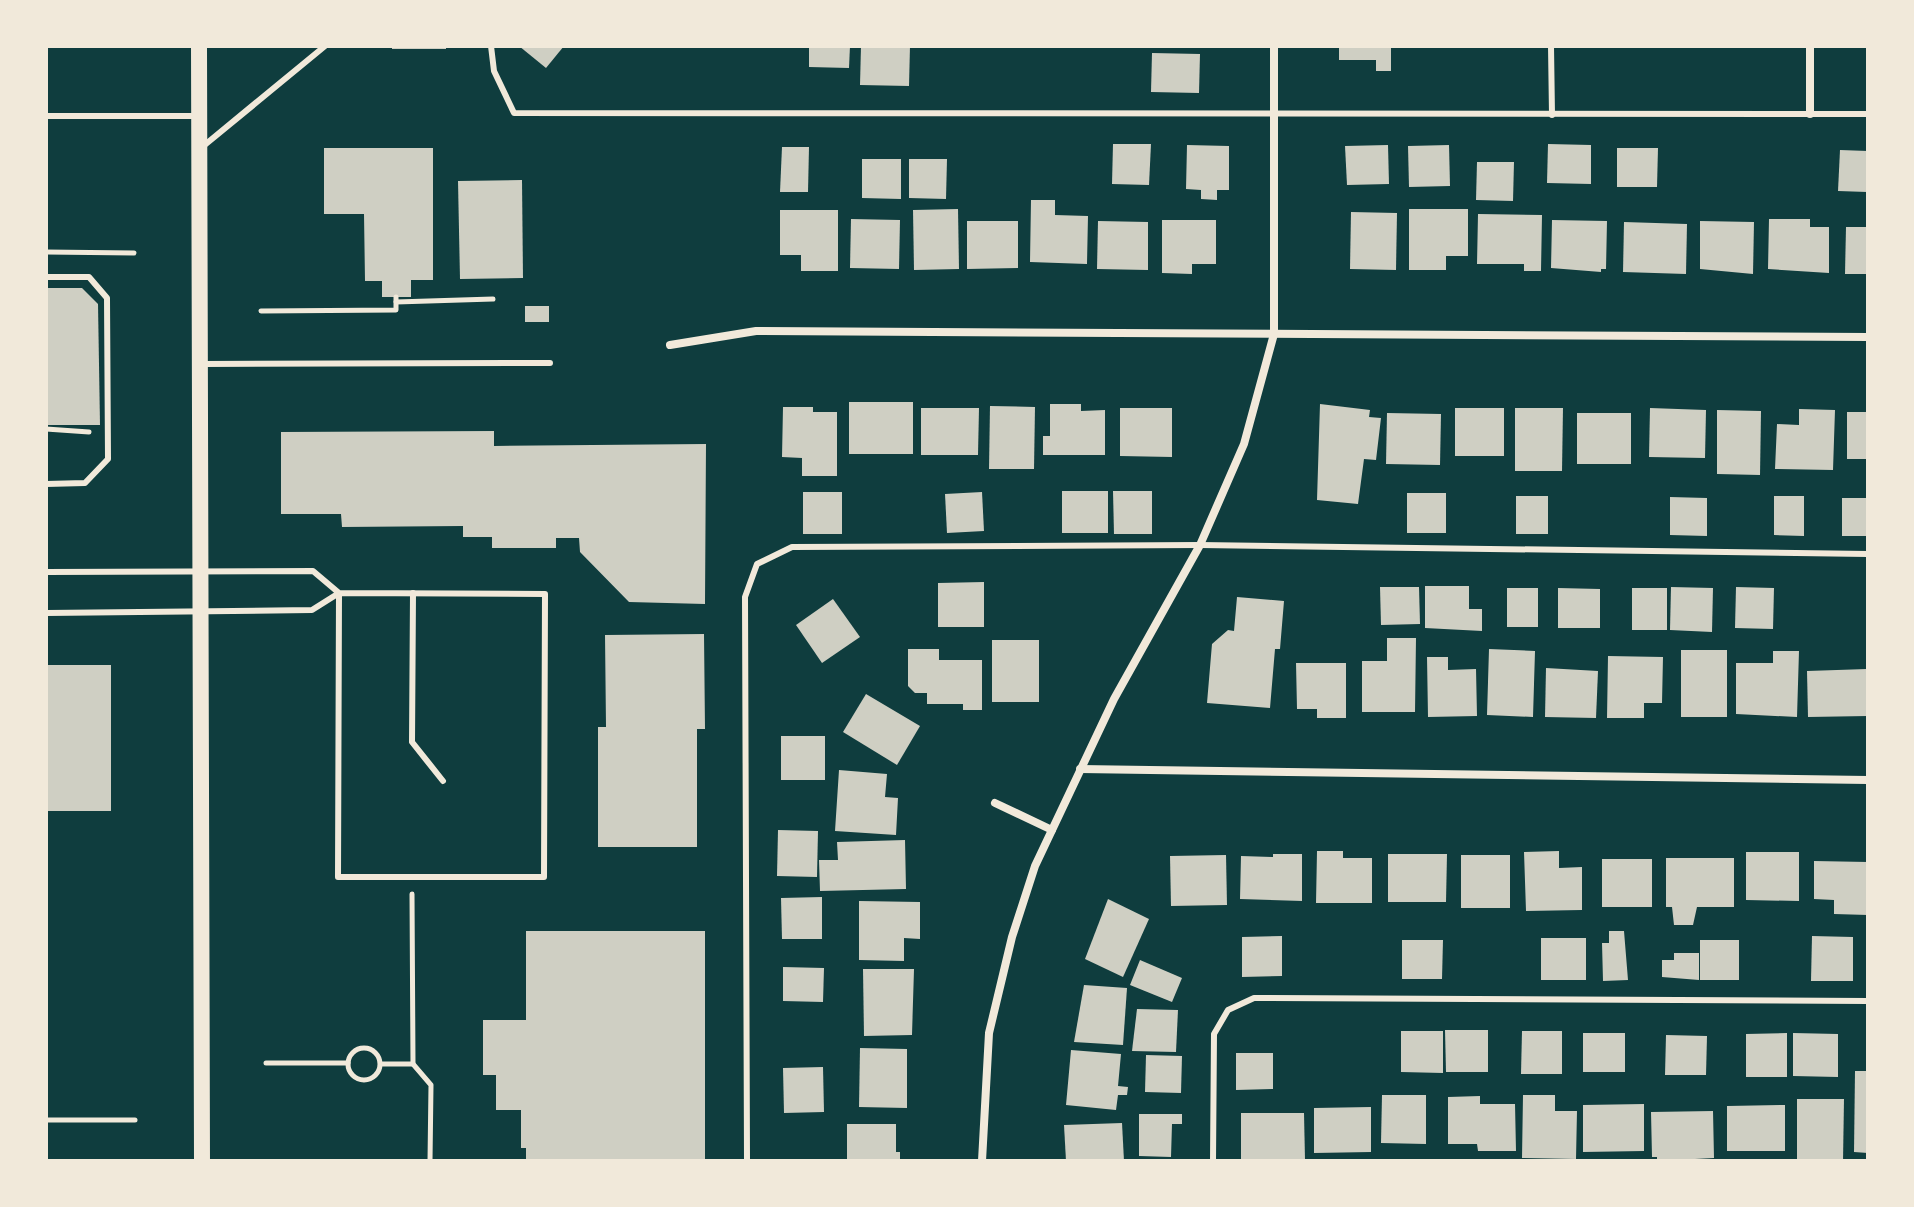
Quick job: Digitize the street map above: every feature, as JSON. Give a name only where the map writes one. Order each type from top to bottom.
[{"type":"main road","points":[[199,46],[202,1161]]},
{"type":"street","points":[[982,1161],[989,1033],[1012,937],[1035,866],[1114,699],[1200,545],[1244,444],[1274,334],[1274,46]]},
{"type":"street","points":[[1810,46],[1810,114]]},
{"type":"street","points":[[670,345],[756,331],[1868,337]]},
{"type":"street","points":[[1080,769],[1868,780]]},
{"type":"street","points":[[995,803],[1052,830]]},
{"type":"lane","points":[[199,149],[325,46]]},
{"type":"lane","points":[[491,46],[494,71],[514,113],[1868,114]]},
{"type":"lane","points":[[1551,46],[1552,115]]},
{"type":"lane","points":[[46,116],[199,116]]},
{"type":"lane","points":[[46,277],[89,277],[107,298],[108,459],[85,483],[46,484]]},
{"type":"lane","points":[[199,364],[550,363]]},
{"type":"lane","points":[[747,1161],[745,597],[757,564],[792,547],[1200,545],[1868,554]]},
{"type":"lane","points":[[46,572],[313,571],[339,593],[338,877],[544,877],[545,594],[339,593],[312,610],[46,613]]},
{"type":"lane","points":[[413,593],[412,742],[443,781]]},
{"type":"lane","points":[[1213,1161],[1214,1034],[1228,1010],[1254,998],[1868,1001]]},
{"type":"path","points":[[46,252],[134,253]]},
{"type":"path","points":[[261,311],[396,310],[396,299],[493,299]]},
{"type":"path","points":[[412,877],[413,1064],[431,1085],[430,1161]]},
{"type":"path","points":[[368,1048],[377,1054],[381,1064],[374,1078],[364,1081],[354,1077],[348,1063],[352,1053],[368,1048]]},
{"type":"path","points":[[266,1063],[348,1063]]},
{"type":"path","points":[[381,1064],[413,1064]]},
{"type":"path","points":[[46,1120],[135,1120]]},
{"type":"building","points":[[392,46],[446,46],[446,49],[392,49]]},
{"type":"building","points":[[519,46],[564,46],[546,68]]},
{"type":"building","points":[[809,46],[850,46],[849,68],[809,67]]},
{"type":"building","points":[[861,46],[910,46],[909,86],[860,85]]},
{"type":"building","points":[[1339,46],[1391,46],[1391,71],[1376,71],[1376,60],[1339,60]]},
{"type":"building","points":[[1152,53],[1200,54],[1199,93],[1151,92]]},
{"type":"building","points":[[1113,144],[1151,144],[1149,185],[1112,184]]},
{"type":"building","points":[[1548,144],[1591,145],[1591,184],[1547,183]]},
{"type":"building","points":[[1187,145],[1229,146],[1229,190],[1217,190],[1217,200],[1201,199],[1201,190],[1186,189]]},
{"type":"building","points":[[1388,145],[1389,184],[1347,185],[1345,146]]},
{"type":"building","points":[[1449,145],[1450,186],[1409,187],[1408,146]]},
{"type":"building","points":[[782,147],[809,147],[808,192],[780,192]]},
{"type":"building","points":[[324,148],[433,148],[433,280],[411,280],[411,297],[382,297],[382,281],[365,281],[364,214],[324,214]]},
{"type":"building","points":[[1617,148],[1658,148],[1657,187],[1617,187]]},
{"type":"building","points":[[1840,150],[1868,151],[1867,192],[1838,191]]},
{"type":"building","points":[[862,159],[901,159],[901,199],[862,198]]},
{"type":"building","points":[[909,159],[947,159],[946,199],[909,198]]},
{"type":"building","points":[[1477,162],[1514,162],[1513,201],[1476,200]]},
{"type":"building","points":[[522,180],[523,278],[460,279],[458,181]]},
{"type":"building","points":[[1031,200],[1055,200],[1055,215],[1088,216],[1087,264],[1030,262]]},
{"type":"building","points":[[958,209],[959,269],[914,270],[913,210]]},
{"type":"building","points":[[1409,209],[1468,209],[1468,256],[1446,256],[1446,270],[1409,270]]},
{"type":"building","points":[[780,210],[838,210],[838,271],[801,271],[801,255],[780,255]]},
{"type":"building","points":[[1351,212],[1397,213],[1396,270],[1350,269]]},
{"type":"building","points":[[1478,214],[1542,215],[1541,271],[1524,271],[1524,264],[1477,264]]},
{"type":"building","points":[[851,219],[900,220],[899,269],[850,268]]},
{"type":"building","points":[[1769,219],[1810,219],[1810,227],[1829,227],[1829,273],[1768,269]]},
{"type":"building","points":[[1162,220],[1216,220],[1216,264],[1192,264],[1192,274],[1162,273]]},
{"type":"building","points":[[1552,220],[1607,221],[1606,269],[1601,269],[1601,272],[1551,268]]},
{"type":"building","points":[[967,221],[1018,221],[1018,268],[967,269]]},
{"type":"building","points":[[1098,221],[1148,222],[1148,270],[1097,269]]},
{"type":"building","points":[[1700,221],[1754,222],[1753,274],[1700,269]]},
{"type":"building","points":[[1624,222],[1687,224],[1686,274],[1623,272]]},
{"type":"building","points":[[1846,227],[1868,227],[1868,274],[1845,274]]},
{"type":"building","points":[[46,288],[82,288],[98,304],[100,425],[46,425]]},
{"type":"building","points":[[525,306],[549,306],[549,322],[525,322]]},
{"type":"building","points":[[849,402],[913,402],[913,454],[849,454]]},
{"type":"building","points":[[1050,404],[1081,404],[1081,411],[1105,410],[1105,455],[1043,455],[1043,436],[1050,436]]},
{"type":"building","points":[[1320,404],[1370,410],[1369,417],[1381,418],[1376,460],[1364,459],[1358,504],[1317,500]]},
{"type":"building","points":[[990,406],[1035,407],[1034,469],[989,469]]},
{"type":"building","points":[[783,407],[813,407],[813,412],[837,412],[837,476],[802,476],[802,458],[782,457]]},
{"type":"building","points":[[921,408],[979,408],[978,455],[921,455]]},
{"type":"building","points":[[1120,408],[1172,408],[1172,457],[1120,456]]},
{"type":"building","points":[[1455,408],[1504,408],[1504,456],[1455,456]]},
{"type":"building","points":[[1515,408],[1563,408],[1562,471],[1515,471]]},
{"type":"building","points":[[1650,408],[1706,410],[1705,458],[1649,457]]},
{"type":"building","points":[[1799,409],[1835,410],[1833,470],[1775,469],[1777,424],[1799,425]]},
{"type":"building","points":[[1717,410],[1761,411],[1760,475],[1717,474]]},
{"type":"building","points":[[1847,412],[1868,412],[1868,459],[1847,459]]},
{"type":"building","points":[[1387,413],[1441,414],[1440,465],[1386,464]]},
{"type":"building","points":[[1577,413],[1631,413],[1631,464],[1577,464]]},
{"type":"building","points":[[494,431],[494,446],[706,444],[705,604],[629,602],[580,552],[579,538],[556,538],[556,548],[492,548],[492,537],[463,537],[463,526],[342,527],[341,514],[281,514],[281,432]]},
{"type":"building","points":[[1062,491],[1108,491],[1108,533],[1062,533]]},
{"type":"building","points":[[1113,491],[1152,491],[1152,534],[1114,534]]},
{"type":"building","points":[[803,492],[842,492],[842,534],[803,534]]},
{"type":"building","points":[[982,492],[984,531],[947,533],[945,494]]},
{"type":"building","points":[[1407,493],[1446,493],[1446,533],[1407,533]]},
{"type":"building","points":[[1516,496],[1548,496],[1548,534],[1516,534]]},
{"type":"building","points":[[1774,496],[1804,496],[1804,536],[1774,535]]},
{"type":"building","points":[[1670,497],[1707,498],[1707,536],[1670,535]]},
{"type":"building","points":[[1842,498],[1868,498],[1868,536],[1842,536]]},
{"type":"building","points":[[984,582],[984,627],[938,627],[938,583]]},
{"type":"building","points":[[1425,586],[1469,586],[1469,609],[1482,609],[1482,631],[1425,628]]},
{"type":"building","points":[[1380,587],[1419,587],[1420,624],[1381,625]]},
{"type":"building","points":[[1671,587],[1713,588],[1712,632],[1670,630]]},
{"type":"building","points":[[1736,587],[1774,588],[1773,629],[1735,628]]},
{"type":"building","points":[[1507,588],[1538,588],[1538,627],[1507,627]]},
{"type":"building","points":[[1558,588],[1600,589],[1600,628],[1558,628]]},
{"type":"building","points":[[1632,588],[1667,588],[1667,630],[1632,630]]},
{"type":"building","points":[[1237,597],[1284,601],[1280,649],[1275,649],[1270,708],[1207,703],[1212,644],[1228,630],[1234,631]]},
{"type":"building","points":[[833,599],[860,637],[822,663],[796,625]]},
{"type":"building","points":[[704,634],[705,729],[697,729],[697,847],[598,847],[598,727],[606,727],[605,635]]},
{"type":"building","points":[[1387,638],[1416,638],[1415,712],[1362,712],[1362,661],[1387,661]]},
{"type":"building","points":[[992,640],[1039,640],[1039,702],[992,702]]},
{"type":"building","points":[[908,649],[939,649],[939,660],[982,660],[982,710],[963,710],[963,704],[927,704],[927,693],[915,693],[908,686]]},
{"type":"building","points":[[1489,649],[1535,651],[1533,717],[1487,715]]},
{"type":"building","points":[[1681,650],[1727,650],[1727,717],[1681,717]]},
{"type":"building","points":[[1773,651],[1799,651],[1797,717],[1736,714],[1736,663],[1773,663]]},
{"type":"building","points":[[1608,656],[1663,657],[1662,703],[1644,703],[1644,718],[1607,718]]},
{"type":"building","points":[[1427,657],[1448,657],[1448,670],[1476,669],[1477,716],[1428,717]]},
{"type":"building","points":[[1296,663],[1346,663],[1346,718],[1317,718],[1317,709],[1297,709]]},
{"type":"building","points":[[46,665],[111,665],[111,811],[46,811]]},
{"type":"building","points":[[1546,668],[1598,671],[1596,718],[1545,717]]},
{"type":"building","points":[[1867,669],[1868,716],[1808,717],[1807,671]]},
{"type":"building","points":[[866,694],[920,726],[897,765],[843,732]]},
{"type":"building","points":[[781,736],[825,736],[825,780],[781,780]]},
{"type":"building","points":[[839,770],[887,774],[885,797],[898,798],[896,835],[835,831]]},
{"type":"building","points":[[778,830],[818,831],[817,877],[777,876]]},
{"type":"building","points":[[905,840],[906,889],[820,891],[819,860],[838,860],[837,842]]},
{"type":"building","points":[[1317,851],[1343,851],[1343,858],[1372,858],[1372,903],[1316,903]]},
{"type":"building","points":[[1559,851],[1559,868],[1582,867],[1582,910],[1526,911],[1524,852]]},
{"type":"building","points":[[1746,852],[1799,852],[1799,901],[1746,900]]},
{"type":"building","points":[[1273,854],[1302,854],[1302,901],[1240,899],[1241,856],[1273,857]]},
{"type":"building","points":[[1388,854],[1447,854],[1446,902],[1388,902]]},
{"type":"building","points":[[1226,855],[1227,905],[1171,906],[1170,856]]},
{"type":"building","points":[[1461,855],[1510,855],[1510,908],[1461,908]]},
{"type":"building","points":[[1666,858],[1734,858],[1734,907],[1697,907],[1693,925],[1674,925],[1672,907],[1666,907]]},
{"type":"building","points":[[1602,859],[1652,859],[1652,907],[1602,907]]},
{"type":"building","points":[[1814,861],[1868,862],[1868,915],[1834,914],[1834,900],[1814,899]]},
{"type":"building","points":[[822,897],[822,939],[782,939],[781,898]]},
{"type":"building","points":[[1108,899],[1149,919],[1123,977],[1085,959]]},
{"type":"building","points":[[859,901],[920,902],[920,939],[904,938],[904,961],[859,960]]},
{"type":"building","points":[[526,931],[705,931],[705,1161],[526,1161],[526,1148],[521,1148],[521,1110],[496,1110],[496,1075],[483,1075],[483,1020],[526,1020]]},
{"type":"building","points":[[1609,931],[1624,931],[1628,980],[1603,981],[1602,943],[1609,943]]},
{"type":"building","points":[[1282,936],[1282,976],[1242,977],[1242,937]]},
{"type":"building","points":[[1812,936],[1853,937],[1853,981],[1811,981]]},
{"type":"building","points":[[1541,938],[1586,938],[1586,980],[1541,980]]},
{"type":"building","points":[[1402,940],[1443,940],[1442,979],[1402,979]]},
{"type":"building","points":[[1700,940],[1739,940],[1739,980],[1700,980]]},
{"type":"building","points":[[1674,953],[1699,953],[1699,980],[1662,977],[1662,960],[1674,960]]},
{"type":"building","points":[[1140,960],[1182,978],[1172,1002],[1130,985]]},
{"type":"building","points":[[783,967],[824,968],[823,1002],[783,1001]]},
{"type":"building","points":[[863,969],[914,969],[912,1035],[864,1036]]},
{"type":"building","points":[[1084,985],[1127,988],[1123,1045],[1074,1042]]},
{"type":"building","points":[[1137,1009],[1178,1010],[1176,1052],[1132,1051]]},
{"type":"building","points":[[1445,1030],[1488,1030],[1488,1072],[1446,1072]]},
{"type":"building","points":[[1401,1031],[1443,1031],[1443,1073],[1401,1072]]},
{"type":"building","points":[[1522,1031],[1562,1031],[1562,1074],[1521,1074]]},
{"type":"building","points":[[1583,1033],[1625,1033],[1625,1072],[1583,1072]]},
{"type":"building","points":[[1787,1033],[1787,1077],[1746,1077],[1746,1034]]},
{"type":"building","points":[[1793,1033],[1838,1034],[1838,1077],[1793,1076]]},
{"type":"building","points":[[1666,1035],[1707,1036],[1706,1075],[1665,1075]]},
{"type":"building","points":[[860,1048],[907,1049],[907,1108],[859,1107]]},
{"type":"building","points":[[1071,1050],[1121,1054],[1118,1086],[1128,1087],[1127,1095],[1118,1095],[1116,1110],[1066,1105]]},
{"type":"building","points":[[1236,1053],[1273,1053],[1273,1089],[1236,1090]]},
{"type":"building","points":[[1146,1055],[1182,1056],[1181,1093],[1145,1092]]},
{"type":"building","points":[[823,1067],[824,1112],[784,1113],[783,1068]]},
{"type":"building","points":[[1855,1071],[1868,1071],[1868,1153],[1854,1152]]},
{"type":"building","points":[[1382,1095],[1426,1095],[1426,1144],[1381,1143]]},
{"type":"building","points":[[1523,1095],[1555,1095],[1555,1111],[1577,1111],[1576,1159],[1522,1158]]},
{"type":"building","points":[[1480,1096],[1480,1104],[1515,1104],[1516,1151],[1478,1151],[1477,1144],[1448,1144],[1448,1097]]},
{"type":"building","points":[[1797,1099],[1844,1099],[1843,1161],[1797,1161]]},
{"type":"building","points":[[1644,1104],[1644,1151],[1583,1152],[1583,1105]]},
{"type":"building","points":[[1785,1105],[1785,1151],[1727,1151],[1727,1106]]},
{"type":"building","points":[[1371,1107],[1371,1152],[1314,1153],[1314,1108]]},
{"type":"building","points":[[1713,1111],[1714,1158],[1657,1161],[1657,1157],[1652,1157],[1651,1112]]},
{"type":"building","points":[[1241,1113],[1304,1113],[1305,1160],[1241,1160]]},
{"type":"building","points":[[1139,1114],[1182,1114],[1182,1124],[1172,1124],[1171,1157],[1139,1156]]},
{"type":"building","points":[[1122,1123],[1124,1161],[1066,1161],[1064,1125]]},
{"type":"building","points":[[847,1124],[896,1124],[896,1152],[900,1152],[900,1161],[847,1161]]}]
